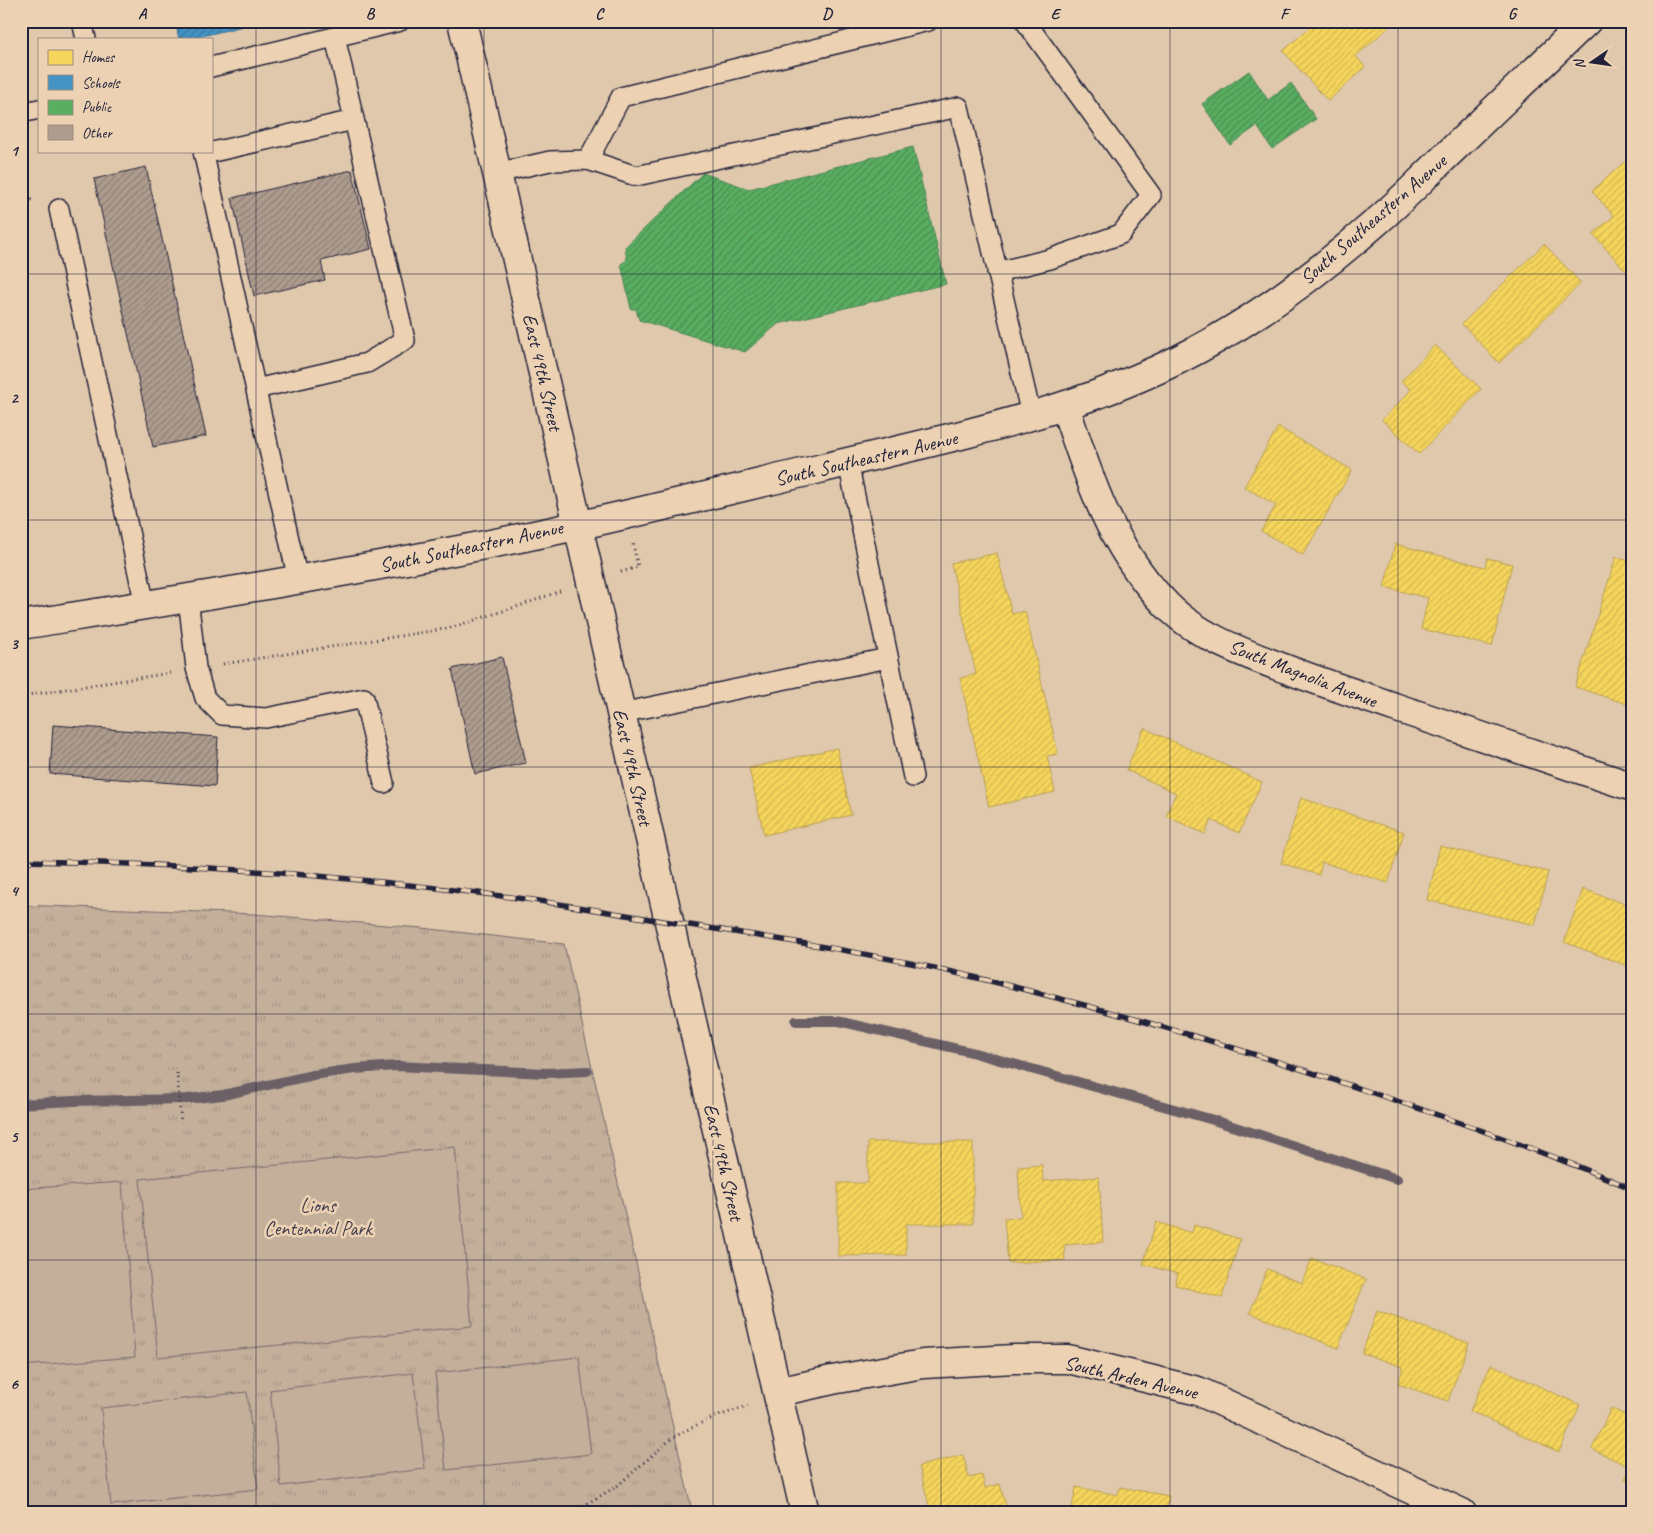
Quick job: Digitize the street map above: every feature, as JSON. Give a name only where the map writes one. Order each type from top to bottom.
[{"type":"street","name":"East 49th Street","points":[[462,21],[805,1513]]},
{"type":"street","name":"South Southeastern Avenue","points":[[21,625],[298,580],[454,552],[628,514],[971,433],[1065,406],[1116,388],[1175,362],[1215,340],[1271,305],[1313,275],[1374,224],[1587,21]]},
{"type":"street","name":"South Magnolia Avenue","points":[[1065,406],[1088,476],[1106,518],[1128,557],[1162,601],[1184,621],[1237,651],[1321,682],[1633,788]]},
{"type":"street","name":"South Arden Avenue","points":[[778,1392],[832,1380],[923,1364],[1014,1359],[1068,1359],[1198,1391],[1462,1513]]},
{"type":"lane","points":[[82,21],[86,38]]},
{"type":"lane","points":[[212,67],[400,21]]},
{"type":"lane","points":[[588,160],[621,97],[928,21]]},
{"type":"lane","points":[[997,272],[1050,259],[1121,234],[1151,195],[1025,21]]},
{"type":"lane","points":[[256,389],[367,363],[405,340],[335,37]]},
{"type":"lane","points":[[497,173],[550,161],[588,160],[636,176],[959,107],[1031,416]]},
{"type":"lane","points":[[21,113],[38,109]]},
{"type":"lane","points":[[212,151],[354,120]]},
{"type":"lane","points":[[203,153],[298,580]]},
{"type":"lane","points":[[59,209],[145,605]]},
{"type":"lane","points":[[848,462],[913,777]]},
{"type":"lane","points":[[188,598],[196,668],[205,698],[222,715],[266,718],[364,698],[384,783]]},
{"type":"lane","points":[[621,713],[888,658]]},
{"type":"path","points":[[21,696],[450,628],[522,605],[590,579],[638,567],[628,514]]},
{"type":"path","points":[[177,1073],[181,1123]]},
{"type":"path","points":[[564,1513],[586,1504],[616,1487],[671,1439],[685,1431],[715,1417],[743,1409],[778,1392]]},
{"type":"green space","name":"Lions Centennial Park","points":[[21,905],[255,914],[421,928],[564,944],[692,1511],[686,1513],[21,1513]]},
{"type":"green space","points":[[455,1147],[472,1326],[158,1357],[140,1179]]},
{"type":"green space","points":[[122,1182],[135,1357],[21,1366],[21,1189]]},
{"type":"green space","points":[[579,1357],[591,1454],[446,1470],[435,1373]]},
{"type":"green space","points":[[413,1373],[425,1469],[281,1486],[270,1390]]},
{"type":"green space","points":[[247,1392],[258,1489],[111,1505],[101,1408]]},
{"type":"building: Homes","points":[[1317,21],[1385,21],[1390,26],[1356,56],[1365,67],[1328,101],[1283,51]]},
{"type":"building: Homes","points":[[1630,157],[1633,160],[1633,276],[1631,277],[1593,234],[1614,216],[1592,191]]},
{"type":"building: Homes","points":[[1544,244],[1581,283],[1499,363],[1462,324]]},
{"type":"building: Homes","points":[[1435,345],[1481,389],[1419,454],[1382,420],[1411,390],[1401,381]]},
{"type":"building: Homes","points":[[1278,427],[1352,470],[1303,555],[1261,531],[1276,505],[1244,487]]},
{"type":"building: Homes","points":[[1395,544],[1485,567],[1487,558],[1512,564],[1492,646],[1421,629],[1428,598],[1384,587]]},
{"type":"building: Homes","points":[[997,553],[1012,614],[1025,611],[1058,754],[1047,756],[1055,792],[989,807],[960,678],[976,674],[951,563]]},
{"type":"building: Homes","points":[[1616,557],[1633,562],[1633,706],[1575,687]]},
{"type":"building: Homes","points":[[1144,728],[1262,782],[1239,833],[1211,820],[1205,834],[1166,816],[1176,793],[1126,770]]},
{"type":"building: Homes","points":[[837,748],[851,815],[764,835],[749,768]]},
{"type":"building: Homes","points":[[1301,798],[1404,832],[1388,883],[1322,862],[1319,875],[1281,863]]},
{"type":"building: Homes","points":[[1440,846],[1548,872],[1535,925],[1427,900]]},
{"type":"building: Homes","points":[[1583,889],[1633,907],[1633,968],[1564,942]]},
{"type":"building: Homes","points":[[868,1142],[973,1142],[973,1224],[906,1224],[906,1255],[838,1256],[838,1183],[868,1183]]},
{"type":"building: Homes","points":[[1042,1165],[1043,1181],[1099,1177],[1103,1242],[1064,1245],[1065,1260],[1008,1263],[1004,1218],[1021,1217],[1018,1167]]},
{"type":"building: Homes","points":[[1156,1222],[1192,1233],[1194,1225],[1240,1239],[1222,1298],[1175,1285],[1178,1274],[1143,1264]]},
{"type":"building: Homes","points":[[1312,1258],[1366,1279],[1338,1348],[1250,1313],[1267,1269],[1302,1283]]},
{"type":"building: Homes","points":[[1377,1311],[1469,1343],[1448,1401],[1398,1384],[1403,1367],[1362,1353]]},
{"type":"building: Homes","points":[[1491,1364],[1580,1405],[1559,1452],[1470,1411]]},
{"type":"building: Homes","points":[[1611,1408],[1633,1419],[1633,1483],[1625,1479],[1630,1467],[1592,1449]]},
{"type":"building: Homes","points":[[963,1455],[969,1478],[982,1475],[985,1488],[1000,1484],[1008,1513],[931,1513],[919,1466]]},
{"type":"building: Homes","points":[[1076,1487],[1118,1495],[1120,1487],[1169,1496],[1166,1513],[1071,1513]]},
{"type":"building: Schools","points":[[175,21],[264,21],[194,38],[179,38]]},
{"type":"building: Public","points":[[1249,71],[1268,100],[1291,83],[1316,119],[1272,149],[1257,126],[1230,145],[1202,104]]},
{"type":"building: Public","points":[[913,147],[946,284],[778,324],[745,352],[639,320],[636,309],[631,309],[621,264],[627,260],[625,247],[703,173],[749,189]]},
{"type":"building: Other","points":[[146,167],[206,436],[153,447],[94,179]]},
{"type":"building: Other","points":[[352,170],[371,249],[321,261],[325,280],[254,296],[232,198]]},
{"type":"building: Other","points":[[502,657],[526,763],[475,774],[452,669]]},
{"type":"building: Other","points":[[53,725],[218,737],[215,786],[50,774]]},
{"type":"waterway","points":[[796,1021],[838,1021],[971,1052],[1210,1119],[1397,1179]]},
{"type":"waterway","points":[[21,1104],[187,1099],[223,1095],[313,1075],[396,1066],[546,1073],[587,1071]]},
{"type":"railway","points":[[21,861],[205,868],[388,883],[528,899],[797,942],[908,962],[1047,995],[1251,1053],[1458,1122],[1528,1147],[1633,1189]]}]
